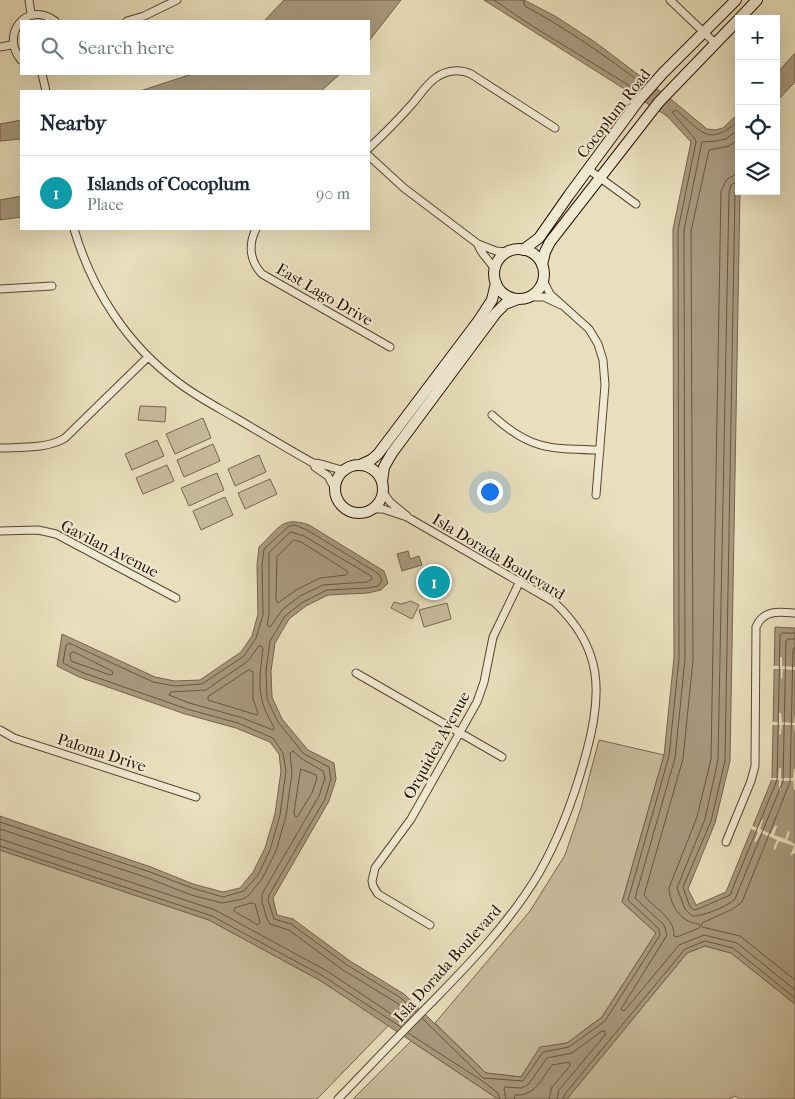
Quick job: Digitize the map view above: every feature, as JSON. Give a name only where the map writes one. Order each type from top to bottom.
[{"type":"street","points":[[29,0],[31,14]]},
{"type":"street","points":[[130,20],[144,16],[177,0]]},
{"type":"street","points":[[670,0],[715,43]]},
{"type":"street","name":"Cocoplum Road","points":[[523,250],[540,238],[588,169],[640,100],[663,73],[736,0]]},
{"type":"street","name":"Cocoplum Road","points":[[743,15],[758,0]]},
{"type":"street","points":[[20,59],[13,51],[11,45],[11,36],[18,21],[24,16],[31,14],[48,16],[54,20]]},
{"type":"street","name":"Cocoplum Road","points":[[543,280],[542,265],[550,242],[651,112],[735,23]]},
{"type":"street","points":[[0,47],[11,45]]},
{"type":"street","points":[[370,147],[402,116],[435,78],[444,73],[454,71],[471,74],[555,128]]},
{"type":"street","points":[[42,75],[46,90]]},
{"type":"street","points":[[370,157],[404,188],[478,244],[496,251],[523,250],[534,255],[542,265]]},
{"type":"street","points":[[588,169],[636,204]]},
{"type":"street","points":[[74,230],[90,273],[106,303],[126,332],[148,357],[169,376],[195,395],[313,463],[315,467],[328,476],[334,487],[335,495],[343,508],[358,514],[372,509],[381,499],[384,467],[392,453],[496,313],[505,304],[529,297],[541,297],[562,305]]},
{"type":"street","name":"East Lago Drive","points":[[256,230],[251,243],[251,253],[254,264],[262,274],[390,347]]},
{"type":"street","points":[[360,465],[378,454],[492,300],[496,283],[495,270],[490,260],[479,250],[478,244]]},
{"type":"street","points":[[495,270],[507,252]]},
{"type":"street","points":[[529,297],[536,293],[543,280]]},
{"type":"street","points":[[543,280],[548,290],[562,305],[589,329],[602,355],[605,377],[596,495]]},
{"type":"street","points":[[496,283],[505,294],[518,299]]},
{"type":"street","points":[[0,289],[52,286]]},
{"type":"street","points":[[0,448],[36,446],[54,443],[65,438],[148,357]]},
{"type":"street","points":[[492,415],[514,435],[534,444],[548,447],[600,450]]},
{"type":"street","points":[[313,463],[317,462],[330,468],[343,470]]},
{"type":"street","points":[[334,487],[336,480],[343,470],[354,465],[374,470],[382,486]]},
{"type":"street","name":"Isla Dorada Boulevard","points":[[382,486],[390,502],[407,517]]},
{"type":"street","name":"Isla Dorada Boulevard","points":[[338,1099],[495,934],[523,898],[539,873],[570,805],[593,727],[596,703],[596,684],[588,645],[576,625],[560,608],[548,598],[407,517],[384,509],[372,509]]},
{"type":"street","name":"Gavilan Avenue","points":[[0,531],[38,530],[56,534],[176,598]]},
{"type":"street","name":"Orquidea Avenue","points":[[430,925],[381,897],[373,886],[374,873],[378,863],[410,819],[460,733],[479,696],[484,682],[493,637],[520,582]]},
{"type":"street","points":[[726,842],[751,781],[755,766],[756,627],[760,619],[768,613],[795,613]]},
{"type":"street","points":[[356,673],[502,757]]},
{"type":"street","name":"Paloma Drive","points":[[0,730],[18,739],[196,797]]},
{"type":"shaded area","points":[[140,406],[166,407],[165,422],[138,420]]},
{"type":"shaded area","points":[[203,418],[211,438],[175,454],[166,434]]},
{"type":"shaded area","points":[[157,440],[164,456],[132,470],[125,454]]},
{"type":"shaded area","points":[[213,444],[220,461],[184,477],[177,460]]},
{"type":"shaded area","points":[[259,455],[266,472],[235,486],[228,469]]},
{"type":"shaded area","points":[[167,465],[174,481],[143,494],[136,478]]},
{"type":"shaded area","points":[[217,473],[224,490],[189,506],[181,488]]},
{"type":"shaded area","points":[[270,479],[277,494],[245,509],[238,493]]},
{"type":"shaded area","points":[[225,497],[233,515],[201,530],[193,511]]},
{"type":"shaded area","points":[[411,601],[419,605],[412,619],[391,608],[394,602],[401,604]]},
{"type":"shaded area","points":[[447,603],[451,619],[424,627],[419,610]]},
{"type":"shaded area","points":[[599,740],[664,755],[622,902],[656,933],[602,1017],[567,1043],[540,1048],[521,1077],[486,1073],[435,1023],[530,911],[565,855],[581,808]]},
{"type":"shaded area","points":[[0,850],[209,920],[321,981],[389,1025],[317,1099],[0,1099]]},
{"type":"shaded area","points":[[705,946],[731,953],[795,1004],[795,1099],[739,1099],[735,1096],[728,1099],[567,1099],[687,953]]},
{"type":"shaded area","points":[[411,1041],[498,1099],[353,1099]]},
{"type":"water","points":[[284,0],[401,0],[370,40],[370,20],[265,20]]},
{"type":"water","points":[[484,0],[524,0],[555,16],[595,42],[707,129],[723,128],[735,117],[735,195],[740,195],[730,761],[715,823],[688,889],[696,905],[726,892],[772,779],[775,627],[795,628],[795,1004],[731,953],[705,946],[687,953],[567,1099],[498,1099],[321,981],[209,920],[0,850],[0,816],[151,867],[193,884],[223,892],[240,888],[253,872],[265,848],[275,814],[281,771],[279,754],[270,742],[236,728],[185,714],[79,677],[57,666],[62,634],[155,677],[175,681],[200,680],[241,652],[252,636],[258,614],[257,565],[259,547],[286,523],[300,522],[309,525],[384,571],[388,583],[381,590],[368,593],[328,595],[306,606],[289,619],[275,643],[271,671],[272,697],[282,719],[308,750],[334,763],[336,779],[329,801],[273,898],[277,915],[293,919],[350,961],[404,994],[486,1073],[521,1077],[540,1047],[567,1043],[602,1017],[656,933],[622,902],[664,755],[674,658],[673,229],[691,142],[667,116]]},
{"type":"water","points":[[795,53],[795,82],[780,98],[780,70]]},
{"type":"water","points":[[189,75],[339,75],[322,90],[143,90]]},
{"type":"water","points":[[20,120],[20,139],[0,141],[0,124]]},
{"type":"water","points":[[20,196],[20,217],[0,220],[0,200]]},
{"type":"water","points":[[408,551],[410,559],[419,556],[422,565],[402,571],[397,554]]},
{"type":"pier","points":[[780,657],[782,657],[782,666],[795,667],[795,670],[783,669],[782,679],[781,669],[772,669],[772,666],[780,666]]},
{"type":"pier","points":[[779,713],[781,713],[782,722],[794,723],[795,714],[795,734],[794,725],[782,725],[781,734],[779,735],[780,725],[770,725],[770,722],[779,722]]},
{"type":"pier","points":[[779,768],[781,768],[781,778],[793,778],[795,769],[795,790],[793,781],[781,781],[781,790],[779,790],[779,780],[769,780],[769,778],[778,778]]},
{"type":"pier","points":[[762,819],[760,829],[771,834],[775,825],[777,826],[774,835],[785,839],[788,831],[790,832],[787,840],[795,844],[795,853],[790,856],[794,846],[779,841],[775,850],[773,849],[777,840],[761,833],[756,842],[754,842],[758,832],[749,828],[750,825],[758,828]]},
{"type":"place","name":"Islands of Cocoplum","points":[[434,582]]}]
